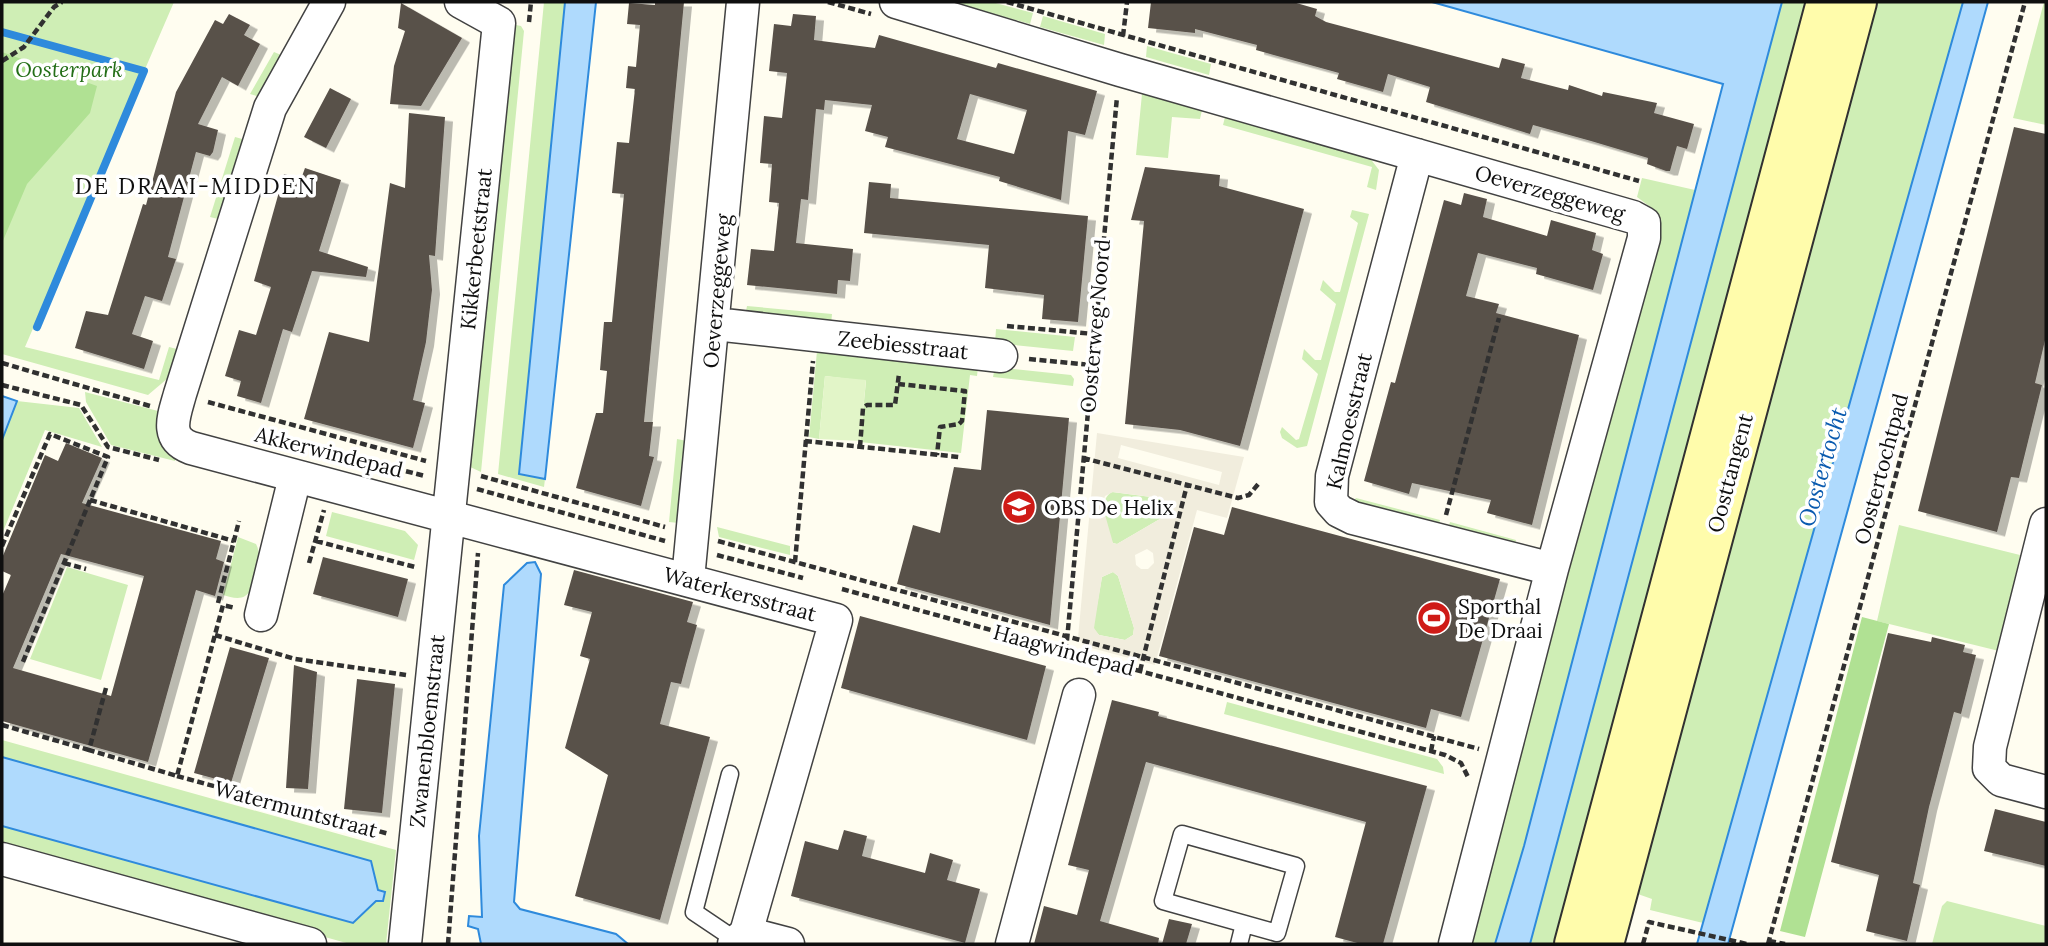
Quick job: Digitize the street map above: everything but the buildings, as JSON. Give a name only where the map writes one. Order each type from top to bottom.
[{"type":"main road","name":"Oosttangent","points":[[1574,944],[1826,2]]},
{"type":"main road","name":"Oosttangent","points":[[1604,944],[1857,2]]},
{"type":"street","points":[[177,403],[270,108],[329,2]]},
{"type":"street","name":"Kikkerbeetstraat","points":[[449,517],[499,23],[461,2]]},
{"type":"street","name":"Oeverzeggeweg","points":[[688,579],[715,324],[743,2]]},
{"type":"street","name":"Oeverzeggeweg","points":[[889,10],[1120,69],[1633,217],[1644,223],[1644,238],[1552,569],[1481,784],[1455,944]]},
{"type":"street","name":"Kalmoesstraat","points":[[1417,155],[1329,490],[1331,502],[1339,511],[1353,518],[1552,569]]},
{"type":"street","name":"Zeebiesstraat","points":[[715,324],[1001,356]]},
{"type":"street","name":"Akkerwindepad","points":[[177,403],[173,433],[183,445],[295,477]]},
{"type":"street","points":[[261,615],[295,477],[449,517]]},
{"type":"street","name":"Waterkersstraat","points":[[449,517],[836,620],[739,940]]},
{"type":"street","name":"Zwanenbloemstraat","points":[[405,944],[449,517]]},
{"type":"street","points":[[2046,524],[1990,747],[1989,768],[2001,780],[2046,792]]},
{"type":"street","points":[[1012,944],[1079,695]]},
{"type":"street","points":[[2,859],[310,944]]},
{"type":"street","points":[[739,940],[788,944]]},
{"type":"lane","points":[[730,774],[694,912],[739,940]]},
{"type":"lane","points":[[1182,834],[1296,866],[1277,933],[1244,924],[1163,901],[1182,834]]},
{"type":"lane","points":[[1239,944],[1244,924]]},
{"type":"path","points":[[2,61],[24,47],[38,32],[54,7],[62,2]]},
{"type":"path","points":[[828,2],[889,10]]},
{"type":"path","points":[[1007,2],[1639,181]]},
{"type":"path","name":"Oosterweg Noord","points":[[1066,650],[1127,2]]},
{"type":"path","name":"Oostertochtpad","points":[[1768,942],[2025,2]]},
{"type":"path","points":[[1446,517],[1499,318]]},
{"type":"path","points":[[795,562],[815,335]]},
{"type":"path","points":[[860,447],[864,407],[892,406],[898,399],[901,345]]},
{"type":"path","points":[[1001,356],[1091,365]]},
{"type":"path","points":[[2,363],[177,403],[453,476],[692,541],[812,581]]},
{"type":"path","points":[[898,384],[965,391],[962,421],[959,424],[941,425],[937,455]]},
{"type":"path","points":[[2,546],[50,434],[108,457],[22,664]]},
{"type":"path","name":"Akkerwindepad","points":[[289,441],[453,476],[483,491]]},
{"type":"path","points":[[805,441],[959,457]]},
{"type":"path","points":[[105,455],[108,447]]},
{"type":"path","points":[[1083,458],[1238,498],[1249,495],[1260,482]]},
{"type":"path","points":[[1140,671],[1187,485]]},
{"type":"path","points":[[448,944],[483,491],[692,541],[795,562],[1483,750]]},
{"type":"path","points":[[90,500],[234,541]]},
{"type":"path","points":[[309,563],[325,506]]},
{"type":"path","points":[[1433,514],[1458,520]]},
{"type":"path","points":[[218,603],[239,521]]},
{"type":"path","points":[[316,541],[421,569]]},
{"type":"path","points":[[64,564],[86,569]]},
{"type":"path","name":"Haagwindepad","points":[[839,588],[1431,751],[1461,762],[1468,775],[1481,784]]},
{"type":"path","points":[[177,776],[223,605],[261,615]]},
{"type":"path","points":[[215,635],[295,659],[411,676]]},
{"type":"path","points":[[89,750],[106,688]]},
{"type":"path","name":"Watermuntstraat","points":[[2,725],[394,835],[416,837]]},
{"type":"path","points":[[1431,751],[1434,736]]},
{"type":"path","points":[[1643,944],[1649,922],[1748,944]]},
{"type":"path","points":[[1768,942],[1785,944]]},
{"type":"green space","name":"Oosterpark","points":[[2,2],[174,2],[25,347],[159,380],[169,347],[181,350],[174,373],[148,395],[2,354]]},
{"type":"green space","points":[[544,2],[565,2],[519,473],[545,479],[544,487],[498,474]]},
{"type":"green space","points":[[951,2],[992,2],[1033,13],[1030,24]]},
{"type":"green space","points":[[1782,2],[1815,2],[1562,944],[1530,944]]},
{"type":"green space","points":[[1869,2],[1963,2],[1703,923],[1650,910],[1652,899],[1635,893]]},
{"type":"green space","points":[[2046,2],[2046,125],[2013,118]]},
{"type":"green space","points":[[1043,16],[1105,34],[1104,45],[1040,27]]},
{"type":"green space","points":[[511,24],[521,26],[524,31],[481,472],[468,466]]},
{"type":"green space","points":[[1147,46],[1211,64],[1209,75],[1146,57]]},
{"type":"green space","points":[[2,52],[97,86],[90,113],[27,184],[2,243]]},
{"type":"green space","points":[[274,52],[286,57],[263,98],[250,94]]},
{"type":"green space","points":[[1142,94],[1202,110],[1200,119],[1172,117],[1168,158],[1136,155]]},
{"type":"green space","points":[[1225,117],[1369,157],[1379,170],[1376,190],[1367,187],[1372,167],[1223,125]]},
{"type":"green space","points":[[235,137],[246,140],[222,220],[210,217]]},
{"type":"green space","points":[[1642,178],[1695,190],[1524,846],[1495,944],[1468,944],[1657,219],[1653,209],[1637,197]]},
{"type":"green space","points":[[1352,210],[1369,214],[1307,446],[1297,448],[1282,438],[1280,432],[1282,427],[1296,440],[1299,439],[1318,374],[1302,359],[1304,349],[1315,360],[1321,360],[1336,304],[1320,290],[1323,280],[1335,292],[1340,292],[1358,223],[1350,217]]},
{"type":"green space","points":[[747,306],[832,314],[831,325],[745,316]]},
{"type":"green space","points":[[996,329],[1075,337],[1073,351],[995,343]]},
{"type":"green space","points":[[817,351],[978,367],[977,376],[970,375],[961,453],[860,442],[866,381],[825,376],[819,439],[809,437]]},
{"type":"green space","points":[[995,367],[1071,375],[1074,379],[1073,386],[993,377]]},
{"type":"green space","points":[[825,376],[866,380],[860,441],[819,439]]},
{"type":"green space","points":[[85,392],[158,411],[162,418],[159,441],[165,450],[176,454],[175,461],[111,445],[86,402]]},
{"type":"green space","points":[[17,401],[79,408],[102,447],[45,430],[2,534],[2,440]]},
{"type":"green space","points":[[677,439],[687,441],[679,523],[669,522]]},
{"type":"green space","points":[[1112,492],[1159,498],[1166,508],[1165,516],[1117,544],[1113,543],[1105,524],[1103,508],[1107,496]]},
{"type":"green space","points":[[1356,498],[1440,520],[1438,529],[1350,506]]},
{"type":"green space","points":[[332,512],[405,531],[418,545],[414,560],[326,536]]},
{"type":"green space","points":[[1450,522],[1516,540],[1513,550],[1447,533]]},
{"type":"green space","points":[[1899,525],[2020,555],[1999,651],[1877,621]]},
{"type":"green space","points":[[717,527],[790,546],[790,555],[719,537]]},
{"type":"green space","points":[[238,537],[256,544],[259,563],[253,586],[245,596],[237,598],[223,595]]},
{"type":"green space","points":[[67,567],[128,585],[101,680],[30,659]]},
{"type":"green space","points":[[1113,572],[1118,576],[1134,628],[1133,635],[1125,640],[1099,635],[1093,628],[1102,577]]},
{"type":"green space","points":[[1862,617],[1889,624],[1805,937],[1780,931]]},
{"type":"green space","points":[[1227,702],[1437,759],[1444,774],[1224,714]]},
{"type":"green space","points":[[2,740],[396,850],[386,944],[350,944],[2,847],[2,826],[353,923],[376,901],[383,901],[385,892],[378,890],[371,861],[2,757]]},
{"type":"green space","points":[[1947,901],[2046,926],[2046,944],[1932,944],[1942,906]]},
{"type":"shaded area","points":[[1097,433],[1244,457],[1227,518],[1197,510],[1155,665],[1084,646],[1078,638]],"holes":[[[1121,445],[1222,472],[1219,485],[1118,458]],[[1113,492],[1159,498],[1166,508],[1165,516],[1117,544],[1113,543],[1102,504],[1105,496]],[[1147,549],[1153,553],[1154,563],[1148,569],[1141,569],[1136,565],[1135,555]],[[1113,572],[1118,576],[1134,628],[1133,635],[1125,640],[1099,635],[1094,628],[1102,577]]]},
{"type":"water","points":[[565,2],[596,2],[545,479],[519,474]]},
{"type":"water","points":[[1432,2],[1782,2],[1530,944],[1495,944],[1524,846],[1723,84]]},
{"type":"water","points":[[1963,2],[1988,2],[1728,944],[1697,944]]},
{"type":"water","points":[[2,396],[17,401],[2,440]]},
{"type":"water","points":[[535,562],[541,574],[514,902],[520,909],[616,934],[628,944],[481,944],[478,929],[468,926],[469,916],[482,917],[479,836],[504,585],[527,563]]},
{"type":"water","points":[[2,757],[371,861],[378,890],[385,892],[383,901],[376,901],[353,923],[2,826]]},
{"type":"waterway","points":[[2,32],[144,71],[37,327]]},
{"type":"place","name":"OBS De Helix","points":[[1019,507]]},
{"type":"place","name":"Sporthal De Draai","points":[[1434,618]]},
{"type":"district","name":"DE DRAAI-MIDDEN","points":[[196,185]]},
{"type":"water label","name":"Oostertocht","points":[[1822,467]]}]
